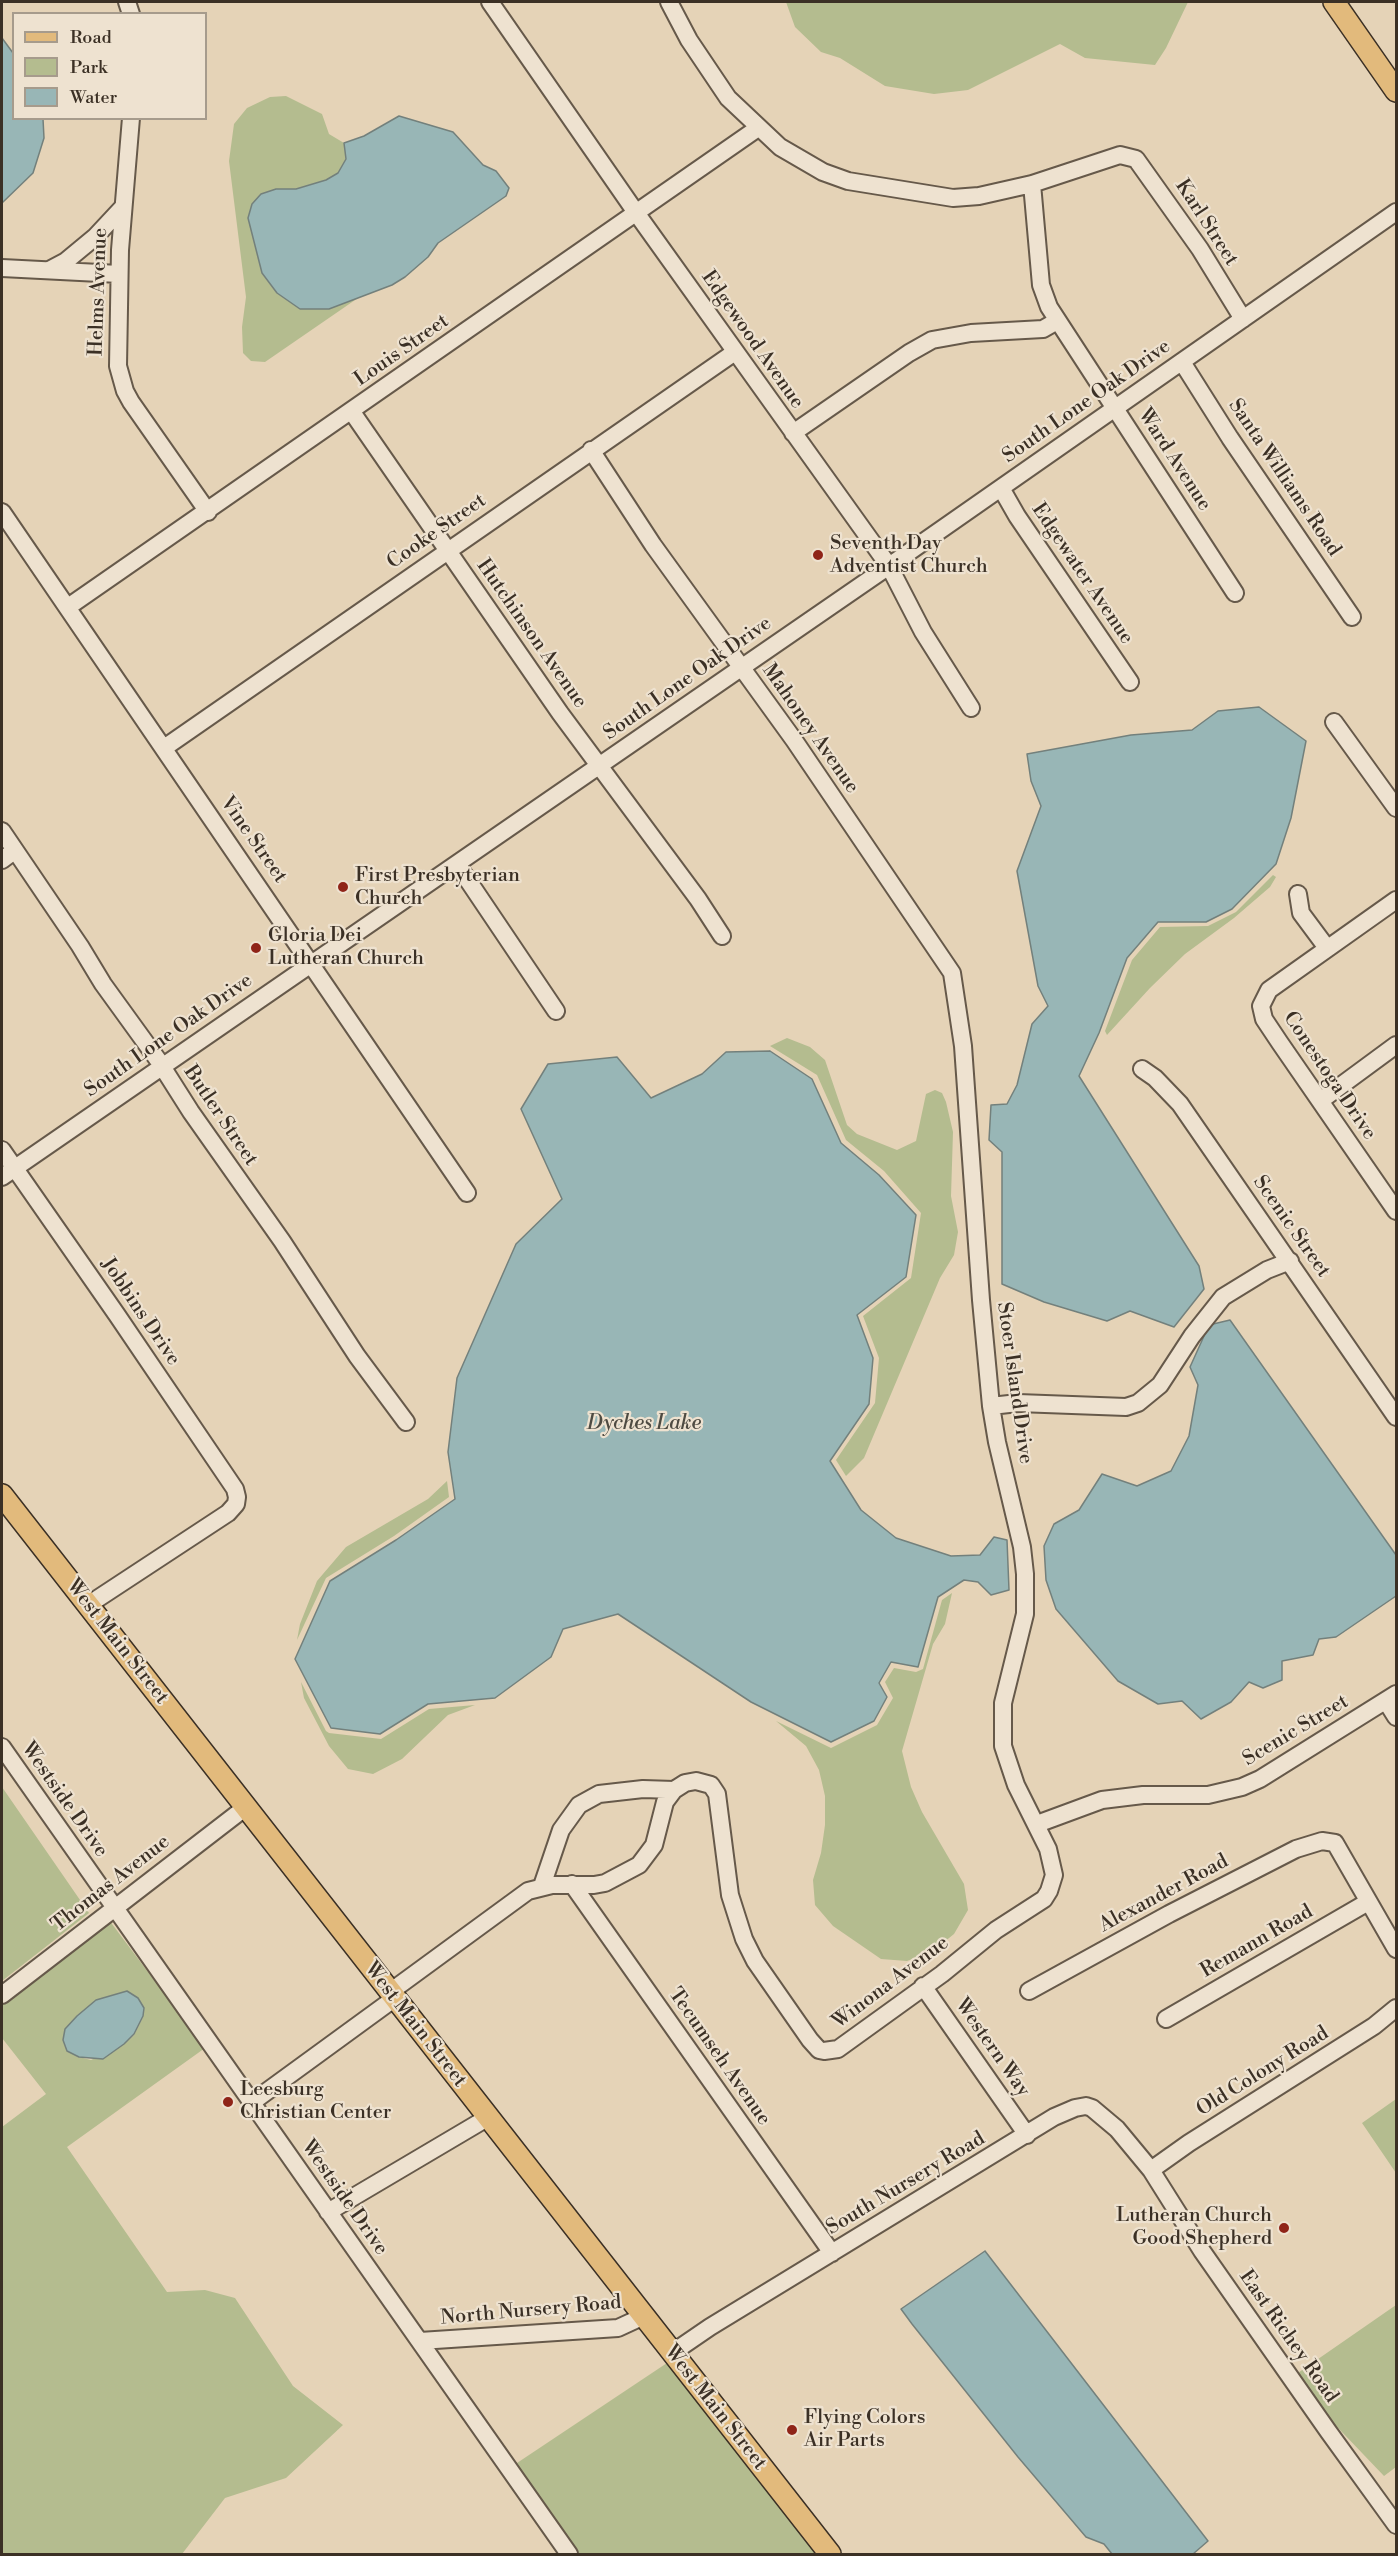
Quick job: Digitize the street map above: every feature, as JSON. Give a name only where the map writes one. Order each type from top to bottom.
[{"type":"main road","points":[[1334,2],[1396,91]]},
{"type":"main road","name":"West Main Street","points":[[2,1495],[830,2554]]},
{"type":"street","name":"Edgewood Avenue","points":[[490,2],[637,214],[889,566],[923,632],[971,708]]},
{"type":"street","points":[[669,2],[689,40],[728,98],[780,147],[823,172],[875,187],[953,198],[979,196],[1032,184]]},
{"type":"street","name":"Helms Avenue","points":[[130,120],[119,274],[118,366],[125,391],[208,512]]},
{"type":"street","name":"Louis Street","points":[[68,608],[758,128]]},
{"type":"street","name":"Karl Street","points":[[1032,184],[1120,155],[1129,156],[1142,165],[1178,216],[1243,319]]},
{"type":"street","name":"Ward Avenue","points":[[1032,184],[1041,285],[1049,307],[1236,593]]},
{"type":"street","points":[[49,271],[66,261],[95,237],[123,207]]},
{"type":"street","name":"South Lone Oak Drive","points":[[8,1173],[742,668],[1396,212]]},
{"type":"street","points":[[2,268],[119,274]]},
{"type":"street","points":[[793,433],[909,352],[932,340],[971,333],[1043,329],[1057,321]]},
{"type":"street","name":"Cooke Street","points":[[164,748],[735,352]]},
{"type":"street","name":"Santa Williams Road","points":[[1182,362],[1230,438],[1352,617]]},
{"type":"street","name":"Hutchinson Avenue","points":[[352,411],[560,713],[698,899],[722,936]]},
{"type":"street","name":"Mahoney Avenue","points":[[591,450],[653,545],[794,740],[952,973]]},
{"type":"street","name":"Edgewater Avenue","points":[[1001,488],[1017,516],[1130,682]]},
{"type":"street","name":"Vine Street","points":[[2,512],[467,1193]]},
{"type":"street","points":[[1334,722],[1396,808]]},
{"type":"street","name":"Butler Street","points":[[2,831],[8,855],[162,1067],[357,1356],[406,1422]]},
{"type":"street","points":[[457,864],[556,1011]]},
{"type":"street","points":[[1298,894],[1301,913],[1327,948]]},
{"type":"street","name":"Conestoga Drive","points":[[1394,1201],[1320,1101],[1264,1018],[1261,1006],[1269,990],[1396,900]]},
{"type":"street","name":"Stoer Island Drive","points":[[952,973],[963,1046],[991,1406],[997,1442],[1022,1547],[1025,1574],[1025,1614],[1003,1703],[1003,1746],[1016,1785],[1037,1824]]},
{"type":"street","points":[[1320,1101],[1396,1045]]},
{"type":"street","name":"Scenic Street","points":[[1142,1069],[1155,1078],[1180,1104],[1396,1417]]},
{"type":"street","name":"Jobbins Drive","points":[[2,1150],[8,1173],[117,1315],[235,1489],[237,1502],[228,1513],[88,1605]]},
{"type":"street","points":[[991,1406],[1018,1403],[1126,1407],[1138,1403],[1160,1385],[1192,1336],[1223,1297],[1247,1281],[1290,1261]]},
{"type":"street","points":[[1391,1698],[1396,1717]]},
{"type":"street","name":"Scenic Street","points":[[1037,1824],[1102,1800],[1143,1795],[1208,1795],[1242,1787],[1260,1779],[1391,1698]]},
{"type":"street","name":"Westside Drive","points":[[2,1748],[569,2554]]},
{"type":"street","name":"Winona Avenue","points":[[674,1790],[686,1783],[696,1781],[704,1782],[715,1789],[730,1895],[744,1939],[755,1961],[819,2050],[838,2049],[996,1930],[1044,1899],[1054,1875],[1054,1867],[1037,1824]]},
{"type":"street","points":[[542,1886],[561,1830],[579,1805],[590,1798],[608,1792],[643,1789],[674,1790]]},
{"type":"street","points":[[251,2103],[528,1892],[542,1886],[594,1885],[639,1865],[654,1845],[662,1809],[674,1790]]},
{"type":"street","name":"Thomas Avenue","points":[[2,1995],[246,1807]]},
{"type":"street","name":"Alexander Road","points":[[1029,1991],[1296,1849],[1322,1840],[1335,1843],[1368,1902]]},
{"type":"street","name":"Tecumseh Avenue","points":[[572,1884],[832,2253]]},
{"type":"street","points":[[1368,1902],[1396,1949]]},
{"type":"street","name":"Remann Road","points":[[1166,2019],[1368,1902]]},
{"type":"street","name":"Western Way","points":[[923,1986],[1027,2135]]},
{"type":"street","name":"Old Colony Road","points":[[1151,2170],[1189,2143],[1374,2026],[1396,2008]]},
{"type":"street","name":"South Nursery Road","points":[[672,2353],[710,2327],[1061,2114],[1075,2108],[1086,2106],[1092,2108],[1117,2128],[1151,2170]]},
{"type":"street","points":[[328,2212],[487,2118]]},
{"type":"street","name":"East Richey Road","points":[[1151,2170],[1202,2251],[1396,2525]]},
{"type":"street","name":"North Nursery Road","points":[[420,2341],[618,2328],[644,2316]]},
{"type":"green space","points":[[786,2],[1188,2],[1166,48],[1155,65],[1085,58],[1060,44],[968,90],[934,94],[885,86],[840,58],[821,52],[795,27]]},
{"type":"green space","points":[[286,96],[322,114],[329,134],[344,143],[346,159],[339,173],[326,180],[296,189],[276,189],[256,249],[262,273],[277,293],[329,309],[358,298],[265,362],[251,361],[243,353],[242,327],[246,297],[229,161],[234,124],[247,108],[270,97]]},
{"type":"green space","points":[[1273,875],[1276,877],[1270,887],[1234,918],[1185,954],[1107,1035],[1105,1031],[1132,960],[1160,927],[1208,926],[1236,912]]},
{"type":"green space","points":[[787,1038],[810,1047],[825,1060],[847,1125],[857,1134],[897,1150],[916,1141],[926,1094],[935,1090],[942,1093],[946,1102],[953,1132],[951,1196],[958,1232],[954,1255],[940,1278],[864,1458],[846,1476],[836,1460],[875,1403],[879,1358],[863,1316],[911,1278],[921,1213],[884,1171],[846,1140],[817,1075],[770,1046]]},
{"type":"green space","points":[[447,1481],[449,1497],[394,1536],[326,1578],[297,1640],[300,1624],[317,1581],[346,1547],[428,1499]]},
{"type":"green space","points":[[952,1593],[945,1624],[933,1644],[902,1751],[911,1787],[922,1812],[964,1884],[968,1910],[954,1934],[933,1951],[907,1961],[881,1959],[833,1926],[815,1905],[813,1880],[821,1853],[825,1825],[825,1796],[819,1770],[806,1746],[776,1721],[831,1748],[877,1725],[893,1698],[885,1682],[894,1668],[916,1672],[923,1669],[942,1600]]},
{"type":"green space","points":[[301,1682],[329,1733],[381,1739],[429,1709],[475,1705],[448,1715],[402,1759],[373,1774],[348,1769],[329,1746],[304,1698]]},
{"type":"green space","points":[[2,1787],[89,1913],[2,1981]]},
{"type":"green space","points":[[109,1920],[205,2048],[67,2147],[167,2292],[205,2290],[235,2298],[293,2386],[343,2425],[286,2478],[225,2498],[182,2554],[2,2554],[2,2127],[46,2094],[2,2038],[2,2002]],"holes":[[[143,2017],[134,2035],[124,2044],[91,2060],[67,2051]]]},
{"type":"green space","points":[[1396,2099],[1396,2173],[1362,2123]]},
{"type":"green space","points":[[1396,2305],[1396,2467],[1384,2476],[1320,2409],[1295,2375]]},
{"type":"green space","points":[[670,2361],[821,2554],[565,2554],[505,2471]]},
{"type":"water","points":[[2,38],[12,52],[12,120],[43,120],[44,138],[33,173],[2,203]]},
{"type":"water","points":[[399,116],[453,132],[483,165],[496,171],[509,188],[506,196],[438,243],[428,257],[392,285],[329,309],[300,309],[277,293],[262,273],[248,218],[252,204],[261,194],[276,189],[296,189],[326,180],[338,173],[346,159],[344,143],[364,136]]},
{"type":"water","points":[[1259,707],[1306,741],[1291,818],[1276,864],[1232,909],[1206,922],[1158,922],[1127,958],[1099,1033],[1079,1076],[1199,1266],[1204,1289],[1174,1327],[1130,1311],[1107,1321],[1044,1302],[1002,1284],[1002,1152],[989,1140],[991,1105],[1007,1104],[1017,1085],[1032,1024],[1048,1006],[1038,986],[1017,871],[1041,806],[1031,781],[1027,754],[1131,735],[1192,730],[1218,711]]},
{"type":"water","name":"Dyches Lake","points":[[770,1051],[812,1079],[841,1143],[879,1175],[916,1215],[906,1277],[857,1315],[873,1358],[869,1404],[830,1461],[861,1510],[896,1538],[951,1556],[980,1555],[994,1537],[1007,1540],[1009,1590],[991,1595],[978,1582],[964,1580],[938,1597],[918,1667],[891,1662],[879,1683],[887,1697],[874,1721],[831,1742],[751,1702],[618,1614],[563,1629],[551,1657],[495,1698],[428,1704],[380,1734],[331,1728],[295,1659],[330,1581],[396,1540],[455,1499],[448,1452],[457,1378],[516,1244],[562,1199],[521,1109],[548,1064],[617,1057],[651,1098],[702,1074],[726,1052]]},
{"type":"water","points":[[1230,1320],[1396,1555],[1396,1596],[1336,1637],[1319,1639],[1313,1655],[1282,1661],[1282,1680],[1263,1688],[1249,1682],[1231,1702],[1201,1719],[1182,1701],[1158,1704],[1118,1681],[1056,1609],[1046,1580],[1044,1546],[1054,1524],[1079,1510],[1102,1474],[1137,1486],[1171,1471],[1189,1436],[1198,1385],[1190,1367],[1209,1325]]},
{"type":"water","points":[[127,1991],[138,1998],[144,2008],[143,2016],[134,2034],[124,2044],[103,2059],[79,2057],[67,2051],[63,2040],[65,2029],[77,2016],[96,2000]]},
{"type":"water","points":[[985,2251],[1208,2541],[1193,2554],[1112,2554],[1104,2544],[1086,2537],[1018,2457],[901,2309]]},
{"type":"place","name":"Seventh Day Adventist Church","points":[[818,555]]},
{"type":"place","name":"First Presbyterian Church","points":[[343,887]]},
{"type":"place","name":"Gloria Dei Lutheran Church","points":[[256,948]]},
{"type":"place","name":"Leesburg Christian Center","points":[[228,2102]]},
{"type":"place","name":"Lutheran Church Good Shepherd","points":[[1284,2228]]},
{"type":"place","name":"Flying Colors Air Parts","points":[[792,2430]]}]
